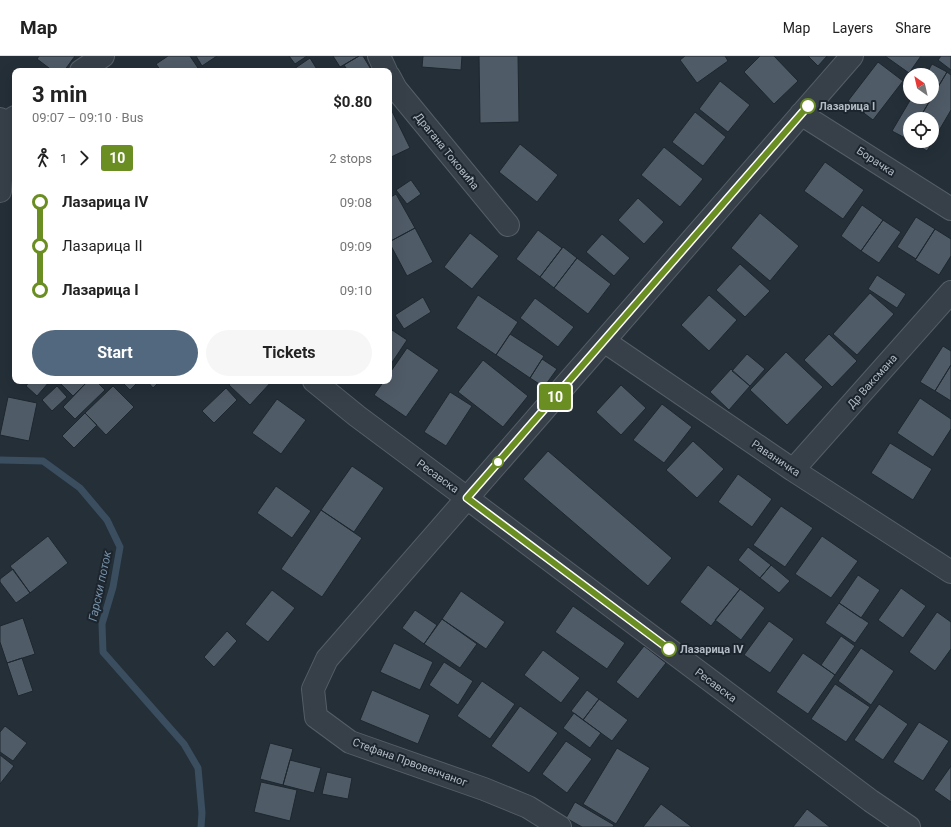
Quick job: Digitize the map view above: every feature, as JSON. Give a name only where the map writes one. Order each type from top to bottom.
[{"type":"street","points":[[85,68],[103,56]]},
{"type":"street","points":[[379,56],[385,68]]},
{"type":"street","name":"Стефана Првовенчаног","points":[[560,827],[528,807],[484,789],[350,742],[316,717],[313,689],[328,659],[852,56]]},
{"type":"street","name":"Драгана Токовића","points":[[392,82],[396,89],[508,225]]},
{"type":"street","name":"Борачка","points":[[801,114],[951,209]]},
{"type":"street","points":[[0,191],[9,122]]},
{"type":"street","name":"Др Ваксмана","points":[[794,470],[951,292]]},
{"type":"street","name":"Раваничка","points":[[604,341],[794,470],[951,572]]},
{"type":"street","name":"Ресавска","points":[[318,384],[357,416],[871,801],[910,827]]},
{"type":"building","points":[[39,56],[75,56],[66,68],[49,68],[37,59]]},
{"type":"building","points":[[168,56],[190,56],[198,68],[159,68],[156,64]]},
{"type":"building","points":[[196,56],[217,56],[202,66]]},
{"type":"building","points":[[289,56],[307,56],[295,64]]},
{"type":"building","points":[[333,56],[359,56],[340,67]]},
{"type":"building","points":[[359,56],[363,56],[370,68],[346,68],[344,65]]},
{"type":"building","points":[[423,56],[462,56],[461,70],[422,67]]},
{"type":"building","points":[[479,56],[518,56],[519,122],[480,123]]},
{"type":"building","points":[[685,56],[725,56],[728,61],[697,83],[680,60]]},
{"type":"building","points":[[760,56],[774,56],[798,81],[774,104],[744,72]]},
{"type":"building","points":[[808,56],[827,56],[818,66]]},
{"type":"building","points":[[885,56],[921,56],[913,68],[903,69]]},
{"type":"building","points":[[941,56],[951,56],[951,70],[938,60]]},
{"type":"building","points":[[310,58],[316,68],[295,68]]},
{"type":"building","points":[[878,62],[903,81],[873,120],[848,101]]},
{"type":"building","points":[[932,64],[947,72],[939,85],[939,68],[930,68]]},
{"type":"building","points":[[947,72],[951,75],[951,110],[939,130],[939,112],[923,112],[928,104],[939,104],[939,85]]},
{"type":"building","points":[[720,81],[750,105],[728,132],[699,109]]},
{"type":"building","points":[[908,104],[928,104],[923,112],[903,112]]},
{"type":"building","points":[[392,111],[410,148],[392,157]]},
{"type":"building","points":[[695,112],[726,137],[703,166],[672,142]]},
{"type":"building","points":[[903,112],[903,137],[892,131]]},
{"type":"building","points":[[520,144],[558,175],[537,202],[499,172]]},
{"type":"building","points":[[664,147],[703,179],[680,207],[641,175]]},
{"type":"building","points":[[922,148],[929,148],[927,151]]},
{"type":"building","points":[[825,162],[864,190],[843,219],[804,191]]},
{"type":"building","points":[[411,180],[421,194],[407,204],[396,190]]},
{"type":"building","points":[[396,194],[415,228],[392,240],[392,196]]},
{"type":"building","points":[[638,198],[664,222],[644,244],[618,220]]},
{"type":"building","points":[[862,205],[883,220],[861,251],[841,236]]},
{"type":"building","points":[[760,213],[799,246],[770,281],[731,248]]},
{"type":"building","points":[[916,217],[935,229],[916,259],[897,247]]},
{"type":"building","points":[[883,220],[901,232],[879,263],[861,251]]},
{"type":"building","points":[[415,228],[433,262],[407,276],[392,248],[392,240]]},
{"type":"building","points":[[935,229],[951,239],[951,256],[939,275],[915,260]]},
{"type":"building","points":[[538,230],[562,248],[540,277],[516,259]]},
{"type":"building","points":[[470,233],[499,256],[472,289],[444,267]]},
{"type":"building","points":[[602,234],[630,258],[614,276],[586,252]]},
{"type":"building","points":[[563,247],[577,258],[554,288],[540,277]]},
{"type":"building","points":[[577,258],[611,284],[588,314],[554,288]]},
{"type":"building","points":[[740,264],[770,291],[745,317],[716,290]]},
{"type":"building","points":[[877,275],[906,294],[897,308],[868,289]]},
{"type":"building","points":[[870,293],[894,314],[857,355],[833,334]]},
{"type":"building","points":[[478,295],[518,322],[496,355],[456,328]]},
{"type":"building","points":[[709,295],[737,320],[709,351],[681,325]]},
{"type":"building","points":[[423,297],[431,312],[404,329],[395,315]]},
{"type":"building","points":[[535,298],[574,327],[558,347],[520,318]]},
{"type":"building","points":[[392,330],[407,340],[392,362]]},
{"type":"building","points":[[510,334],[544,356],[530,378],[496,355]]},
{"type":"building","points":[[829,334],[857,361],[832,387],[804,360]]},
{"type":"building","points":[[943,346],[951,351],[951,365],[935,391],[920,382]]},
{"type":"building","points":[[407,348],[439,370],[406,417],[374,395],[382,384],[392,384],[392,370]]},
{"type":"building","points":[[786,352],[823,387],[787,425],[750,390]]},
{"type":"building","points":[[747,354],[765,369],[750,386],[732,371]]},
{"type":"building","points":[[542,359],[557,369],[544,387],[530,378]]},
{"type":"building","points":[[483,360],[528,396],[503,427],[458,392]]},
{"type":"building","points":[[951,365],[951,401],[935,391]]},
{"type":"building","points":[[731,369],[750,386],[729,410],[710,392]]},
{"type":"building","points":[[28,384],[47,384],[37,396],[26,386]]},
{"type":"building","points":[[61,384],[85,384],[73,396]]},
{"type":"building","points":[[85,384],[99,384],[105,390],[75,419],[63,407]]},
{"type":"building","points":[[124,384],[136,384],[130,390]]},
{"type":"building","points":[[150,384],[157,384],[153,388]]},
{"type":"building","points":[[230,384],[269,384],[250,405],[229,385]]},
{"type":"building","points":[[621,385],[646,408],[621,435],[596,412]]},
{"type":"building","points":[[57,386],[67,397],[52,411],[42,400]]},
{"type":"building","points":[[113,386],[134,407],[106,435],[85,413]]},
{"type":"building","points":[[226,388],[237,400],[214,423],[202,411]]},
{"type":"building","points":[[450,392],[472,406],[446,446],[424,432]]},
{"type":"building","points":[[8,397],[37,403],[29,441],[0,435]]},
{"type":"building","points":[[920,398],[951,419],[951,429],[933,457],[897,433]]},
{"type":"building","points":[[277,399],[306,420],[281,454],[252,433]]},
{"type":"building","points":[[662,404],[692,427],[664,463],[633,440]]},
{"type":"building","points":[[85,413],[97,425],[74,448],[62,436]]},
{"type":"building","points":[[693,441],[724,469],[697,498],[666,470]]},
{"type":"building","points":[[890,443],[932,469],[913,500],[871,473]]},
{"type":"building","points":[[548,451],[672,558],[648,586],[523,479]]},
{"type":"building","points":[[352,466],[384,488],[354,532],[321,510]]},
{"type":"building","points":[[738,474],[772,499],[752,527],[718,502]]},
{"type":"building","points":[[276,486],[311,511],[292,538],[257,513]]},
{"type":"building","points":[[781,506],[813,528],[785,567],[753,545]]},
{"type":"building","points":[[321,510],[362,538],[322,597],[281,569]]},
{"type":"building","points":[[48,536],[68,563],[30,593],[10,566]]},
{"type":"building","points":[[822,536],[858,561],[831,598],[795,574]]},
{"type":"building","points":[[748,547],[771,565],[760,578],[738,560]]},
{"type":"building","points":[[708,565],[740,589],[711,626],[680,602]]},
{"type":"building","points":[[771,565],[790,581],[779,593],[760,578]]},
{"type":"building","points":[[13,569],[30,593],[16,603],[0,582],[0,579]]},
{"type":"building","points":[[858,575],[880,590],[861,618],[839,603]]},
{"type":"building","points":[[901,588],[926,606],[903,638],[878,620]]},
{"type":"building","points":[[740,589],[765,608],[741,640],[715,620]]},
{"type":"building","points":[[272,590],[295,608],[268,642],[245,624]]},
{"type":"building","points":[[461,591],[505,622],[486,649],[442,619]]},
{"type":"building","points":[[839,603],[869,623],[855,643],[825,623]]},
{"type":"building","points":[[573,606],[625,643],[607,669],[555,632]]},
{"type":"building","points":[[415,610],[437,625],[424,644],[402,628]]},
{"type":"building","points":[[937,612],[951,622],[951,649],[935,671],[909,652]]},
{"type":"building","points":[[23,618],[35,654],[7,663],[0,642],[0,626]]},
{"type":"building","points":[[442,619],[477,644],[460,668],[424,644]]},
{"type":"building","points":[[769,621],[794,639],[770,673],[744,655]]},
{"type":"building","points":[[227,631],[237,641],[214,667],[204,657]]},
{"type":"building","points":[[841,636],[855,646],[835,675],[821,665]]},
{"type":"building","points":[[394,643],[433,662],[420,690],[380,672]]},
{"type":"building","points":[[644,646],[666,663],[638,699],[616,682]]},
{"type":"building","points":[[861,648],[894,671],[871,705],[838,681]]},
{"type":"building","points":[[543,650],[580,678],[561,703],[524,675]]},
{"type":"building","points":[[803,653],[835,675],[808,714],[776,692]]},
{"type":"building","points":[[22,658],[33,691],[18,696],[7,663]]},
{"type":"building","points":[[444,662],[473,681],[458,705],[429,685]]},
{"type":"building","points":[[482,681],[515,704],[490,739],[457,716]]},
{"type":"building","points":[[835,684],[870,707],[846,742],[811,719]]},
{"type":"building","points":[[372,690],[430,715],[418,744],[360,720]]},
{"type":"building","points":[[587,690],[599,699],[583,720],[571,711]]},
{"type":"building","points":[[599,699],[628,720],[612,741],[583,720]]},
{"type":"building","points":[[879,704],[908,724],[883,760],[854,740]]},
{"type":"building","points":[[520,706],[558,733],[529,773],[491,746]]},
{"type":"building","points":[[574,713],[601,733],[590,748],[563,728]]},
{"type":"building","points":[[919,722],[949,741],[923,781],[893,762]]},
{"type":"building","points":[[5,726],[27,743],[13,761],[0,752],[0,732]]},
{"type":"building","points":[[566,741],[592,759],[567,793],[542,774]]},
{"type":"building","points":[[270,743],[293,749],[283,785],[260,779]]},
{"type":"building","points":[[617,748],[650,768],[616,824],[583,804]]},
{"type":"building","points":[[0,755],[14,766],[0,784]]},
{"type":"building","points":[[290,760],[321,768],[314,793],[283,785]]},
{"type":"building","points":[[951,766],[951,802],[934,790]]},
{"type":"building","points":[[327,772],[352,778],[348,799],[322,794]]},
{"type":"building","points":[[261,782],[297,790],[290,821],[254,812]]},
{"type":"building","points":[[575,802],[614,825],[613,827],[582,827],[566,818]]},
{"type":"building","points":[[661,804],[692,827],[643,827]]},
{"type":"building","points":[[807,809],[830,827],[793,827]]},
{"type":"waterway","name":"Гарски поток","points":[[0,460],[43,461],[80,488],[107,520],[120,547],[113,587],[102,624],[103,652],[184,744],[198,768],[202,813],[201,827]]},
{"type":"bus line","name":"10","points":[[669,649],[467,498],[808,106]]},
{"type":"place","name":"Лазарица I","points":[[808,106]]},
{"type":"place","name":"Лазарица IV","points":[[669,649]]}]
